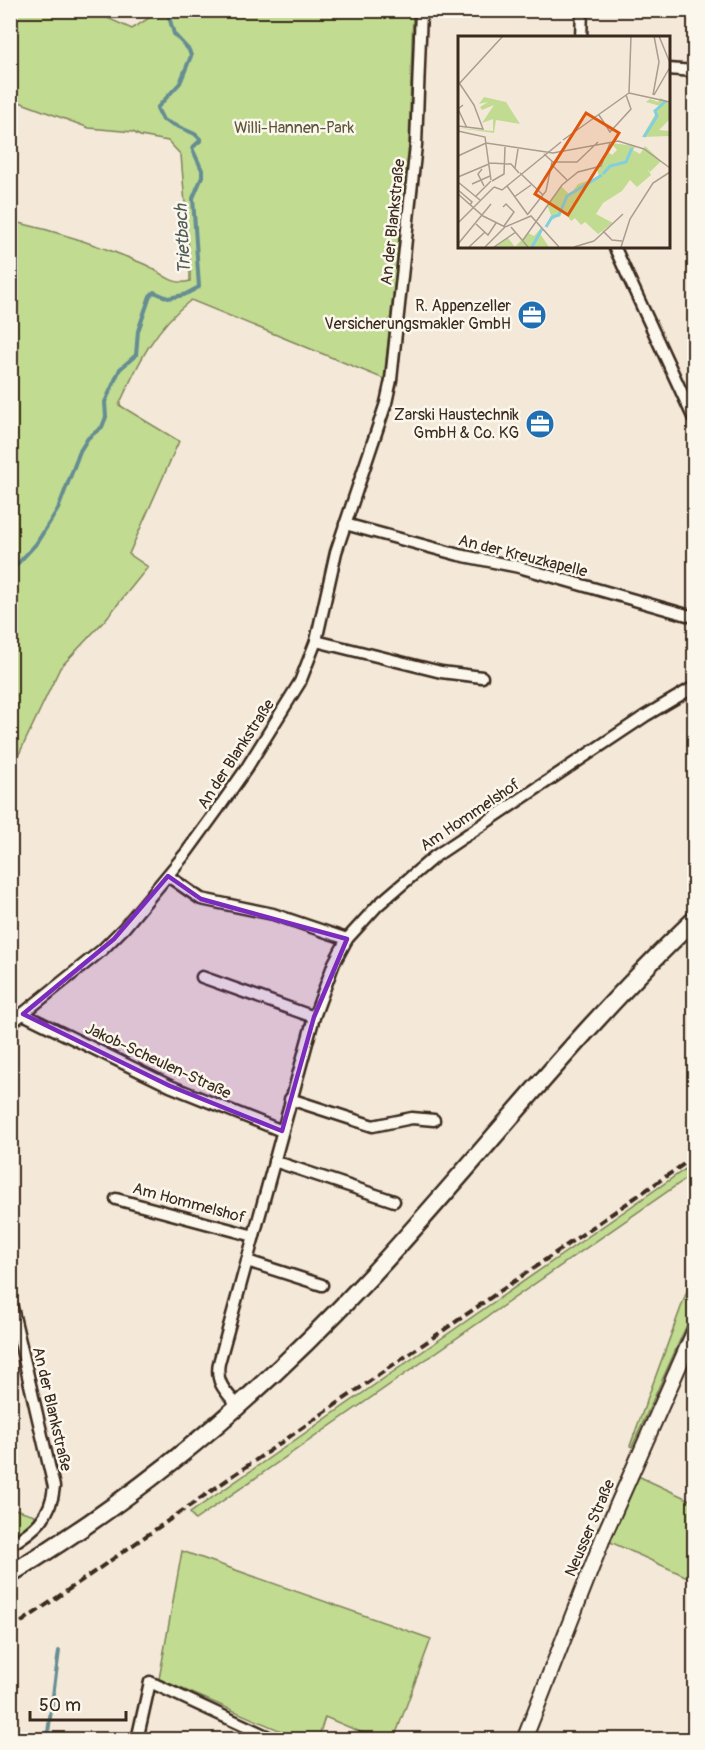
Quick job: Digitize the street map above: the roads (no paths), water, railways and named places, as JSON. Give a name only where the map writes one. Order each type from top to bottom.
[{"type":"main road","points":[[10,1574],[135,1491],[238,1406],[363,1284],[619,997],[694,920]]},
{"type":"street","name":"An der Blankstraße","points":[[10,1024],[114,939],[168,876],[258,750],[306,671],[316,641],[331,568],[386,403],[395,357],[416,146],[421,10]]},
{"type":"street","points":[[581,36],[582,10]]},
{"type":"street","points":[[669,69],[694,71]]},
{"type":"street","points":[[615,248],[694,419]]},
{"type":"street","name":"An der Kreuzkapelle","points":[[345,524],[459,555],[519,567],[694,617]]},
{"type":"street","points":[[316,641],[441,672],[482,677]]},
{"type":"street","name":"Am Hommelshof","points":[[238,1406],[220,1385],[217,1371],[314,1017],[334,963],[346,939],[378,905],[434,857],[645,716],[694,687]]},
{"type":"street","points":[[168,876],[201,899],[290,919],[346,939]]},
{"type":"street","points":[[202,977],[314,1017]]},
{"type":"street","name":"Jakob-Scheulen-Straße","points":[[23,1014],[170,1086],[282,1131]]},
{"type":"street","points":[[290,1099],[373,1126],[412,1118],[434,1120]]},
{"type":"street","points":[[274,1161],[394,1201]]},
{"type":"street","name":"Am Hommelshof","points":[[116,1199],[254,1236]]},
{"type":"street","points":[[247,1261],[322,1285]]},
{"type":"street","name":"An der Blankstraße","points":[[10,1299],[54,1487],[52,1502],[45,1518],[10,1545]]},
{"type":"street","name":"Neusser Straße","points":[[524,1740],[605,1533],[694,1332]]},
{"type":"street","points":[[137,1740],[150,1682],[275,1740]]},
{"type":"waterway","name":"Trietbach","points":[[10,572],[36,544],[58,509],[80,451],[88,438],[102,427],[106,417],[105,402],[120,369],[136,355],[138,331],[150,296],[154,292],[168,298],[184,295],[199,287],[193,198],[202,177],[202,170],[192,148],[201,140],[195,134],[163,120],[157,108],[180,83],[191,56],[189,50],[174,34],[167,10]]},
{"type":"waterway","points":[[47,1740],[59,1651]]},
{"type":"railway","points":[[10,1630],[694,1157]]},
{"type":"place","name":"R. Appenzeller Versicherungsmakler GmbH","points":[[532,315]]},
{"type":"place","name":"Zarski Haustechnik GmbH & Co. KG","points":[[540,424]]},
{"type":"park label","name":"Willi-Hannen-Park","points":[[294,128]]}]
